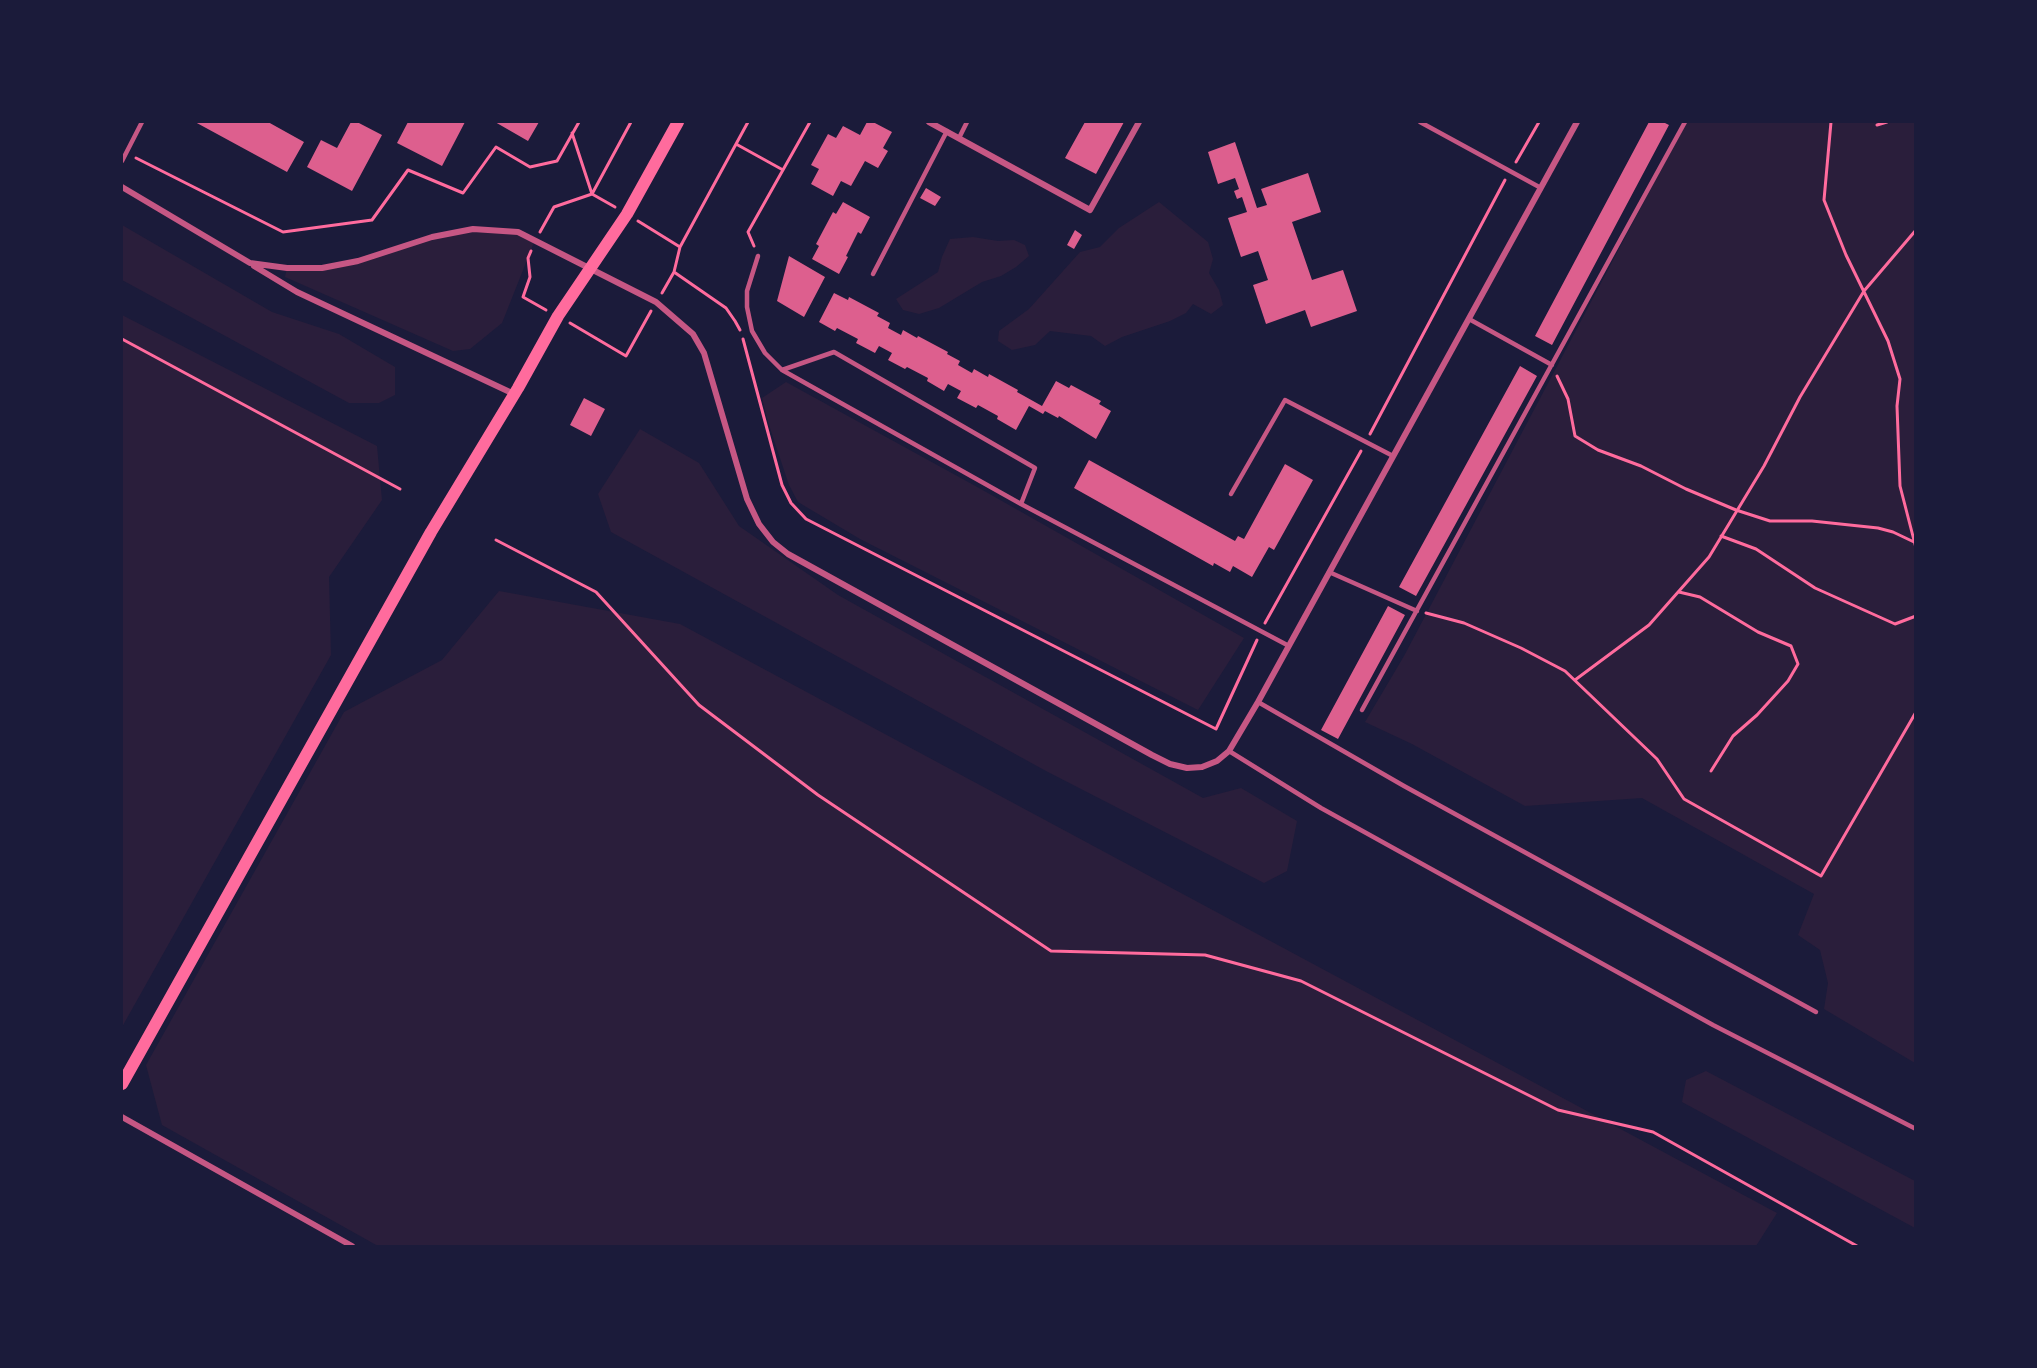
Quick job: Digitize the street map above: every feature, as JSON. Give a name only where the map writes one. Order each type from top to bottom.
[{"type":"main road","points":[[122,1084],[431,532],[516,391],[558,316],[627,214],[678,122]]},
{"type":"street","points":[[929,122],[1090,210],[1139,122]]},
{"type":"street","points":[[250,263],[286,268],[322,268],[358,261],[432,237],[473,229],[518,232],[590,268],[656,303],[693,334],[704,353],[747,499],[759,524],[773,542],[788,554],[1152,755],[1187,768],[1202,767],[1217,761],[1229,751],[1258,702],[1577,122]]},
{"type":"street","points":[[122,187],[297,292],[516,391]]},
{"type":"street","points":[[122,1117],[352,1246]]},
{"type":"lane","points":[[122,161],[142,122]]},
{"type":"lane","points":[[959,138],[967,122]]},
{"type":"lane","points":[[1420,122],[1541,188]]},
{"type":"lane","points":[[1362,710],[1685,122]]},
{"type":"lane","points":[[873,274],[947,131]]},
{"type":"lane","points":[[758,256],[747,291],[747,307],[752,331],[765,353],[782,370],[1021,504],[1289,646]]},
{"type":"lane","points":[[1469,318],[1552,365]]},
{"type":"lane","points":[[782,370],[834,352],[1035,468],[1021,504]]},
{"type":"lane","points":[[1231,494],[1285,400],[1393,456]]},
{"type":"lane","points":[[1329,572],[1418,611]]},
{"type":"lane","points":[[1258,702],[1404,786],[1816,1012]]},
{"type":"lane","points":[[1229,751],[1321,808],[1713,1024],[1916,1129]]},
{"type":"path","points":[[126,153],[283,232],[372,220],[408,170],[463,193],[496,147],[530,167],[557,161],[579,122]]},
{"type":"path","points":[[562,205],[592,194],[631,122]]},
{"type":"path","points":[[748,122],[680,247],[674,272],[726,308],[735,321],[742,336],[782,485],[791,503],[806,519],[1216,729],[1261,632],[1365,443],[1509,172],[1539,122]]},
{"type":"path","points":[[758,256],[748,232],[810,122]]},
{"type":"path","points":[[1831,122],[1824,200],[1837,234],[1888,341],[1900,379],[1897,406],[1900,486],[1916,548]]},
{"type":"path","points":[[1877,125],[1887,122]]},
{"type":"path","points":[[573,133],[592,194],[680,247]]},
{"type":"path","points":[[736,144],[783,170]]},
{"type":"path","points":[[1574,680],[1649,625],[1709,557],[1764,466],[1800,397],[1864,291],[1916,230]]},
{"type":"path","points":[[122,339],[400,489]]},
{"type":"path","points":[[1552,365],[1568,399],[1575,436],[1598,450],[1641,466],[1686,489],[1736,510],[1770,520],[1812,521],[1878,528],[1915,542]]},
{"type":"path","points":[[1721,536],[1756,549],[1815,588],[1894,624],[1916,616]]},
{"type":"path","points":[[496,540],[596,592],[699,705],[818,795],[1051,951],[1205,955],[1300,981],[1558,1110],[1653,1132],[1857,1246]]},
{"type":"path","points":[[1679,592],[1700,597],[1758,632],[1791,646],[1798,664],[1788,681],[1757,715],[1733,736],[1711,771]]},
{"type":"path","points":[[1418,611],[1464,623],[1565,671],[1657,759],[1684,799],[1821,876],[1916,712]]},
{"type":"shaded area","points":[[1686,122],[1915,122],[1915,1063],[1824,1009],[1828,983],[1820,950],[1798,935],[1814,894],[1642,798],[1525,806],[1412,744],[1365,722],[1404,656]]},
{"type":"shaded area","points":[[1159,202],[1208,242],[1213,259],[1209,273],[1219,290],[1223,305],[1211,314],[1193,304],[1186,313],[1170,321],[1122,337],[1105,346],[1091,336],[1050,331],[1035,345],[1012,350],[998,341],[999,331],[1029,309],[1080,252],[1100,247],[1119,228]]},
{"type":"shaded area","points":[[122,225],[272,312],[339,334],[395,367],[395,395],[379,403],[349,403],[122,280]]},
{"type":"shaded area","points":[[473,229],[518,232],[535,240],[502,323],[470,349],[453,351],[285,277],[287,268],[322,268],[432,237]]},
{"type":"shaded area","points":[[973,237],[998,241],[1014,240],[1025,245],[1029,256],[1001,276],[982,282],[939,308],[919,314],[903,310],[896,299],[938,272],[950,239]]},
{"type":"shaded area","points":[[122,315],[377,446],[382,500],[329,577],[331,655],[122,1027]]},
{"type":"shaded area","points":[[786,382],[1244,638],[1198,710],[860,539],[798,502],[789,485],[762,398]]},
{"type":"shaded area","points":[[640,429],[699,463],[739,526],[838,595],[1203,798],[1241,788],[1297,821],[1287,871],[1264,883],[1046,771],[611,532],[598,494]]},
{"type":"shaded area","points":[[499,591],[680,624],[1777,1213],[1756,1246],[378,1246],[162,1125],[146,1065],[344,712],[442,660]]},
{"type":"shaded area","points":[[1706,1071],[1915,1181],[1915,1228],[1682,1102],[1686,1080]]},
{"type":"building","points":[[195,122],[268,122],[304,142],[287,172]]},
{"type":"building","points":[[351,122],[357,122],[382,135],[352,191],[307,167],[321,140],[337,148]]},
{"type":"building","points":[[408,122],[465,122],[442,166],[397,143]]},
{"type":"building","points":[[495,122],[539,122],[528,141]]},
{"type":"building","points":[[867,122],[873,122],[892,132],[883,148],[888,151],[878,168],[865,161],[851,186],[841,181],[833,196],[811,184],[819,169],[811,165],[828,134],[836,138],[843,126],[860,135]]},
{"type":"building","points":[[1085,122],[1124,122],[1096,174],[1065,158]]},
{"type":"building","points":[[1649,122],[1663,122],[1669,125],[1552,345],[1535,336]]},
{"type":"building","points":[[1235,142],[1257,208],[1267,205],[1261,189],[1308,173],[1321,212],[1292,222],[1312,280],[1343,270],[1357,311],[1311,327],[1305,310],[1266,324],[1253,285],[1268,280],[1258,251],[1241,257],[1228,218],[1247,212],[1242,197],[1237,199],[1234,191],[1239,189],[1235,178],[1218,184],[1208,152]]},
{"type":"building","points":[[926,188],[941,197],[935,206],[920,198]]},
{"type":"building","points":[[843,202],[870,217],[861,234],[858,232],[839,274],[812,259],[819,246],[816,244],[833,212],[836,214]]},
{"type":"building","points":[[1075,230],[1082,235],[1074,249],[1067,245]]},
{"type":"building","points":[[789,256],[825,277],[804,317],[777,301]]},
{"type":"building","points":[[834,293],[848,300],[849,297],[879,313],[877,316],[890,323],[888,328],[901,335],[903,330],[917,338],[918,336],[948,352],[947,354],[960,361],[958,365],[972,373],[974,369],[988,377],[989,374],[1042,406],[1056,381],[1069,388],[1071,385],[1101,401],[1099,404],[1111,411],[1096,439],[1059,416],[1058,418],[1045,411],[1043,414],[1029,406],[1016,430],[997,419],[998,416],[978,405],[976,408],[957,398],[961,391],[948,384],[944,391],[927,381],[928,378],[888,360],[892,353],[879,346],[875,353],[856,343],[858,339],[837,328],[835,331],[819,322]]},
{"type":"building","points":[[1520,366],[1537,376],[1416,596],[1399,587]]},
{"type":"building","points":[[584,398],[605,409],[591,436],[570,425]]},
{"type":"building","points":[[1089,460],[1235,541],[1238,536],[1244,539],[1285,464],[1313,480],[1274,550],[1269,547],[1252,577],[1233,566],[1230,572],[1214,563],[1213,566],[1074,488]]},
{"type":"building","points":[[1388,606],[1405,615],[1338,739],[1321,730]]}]
